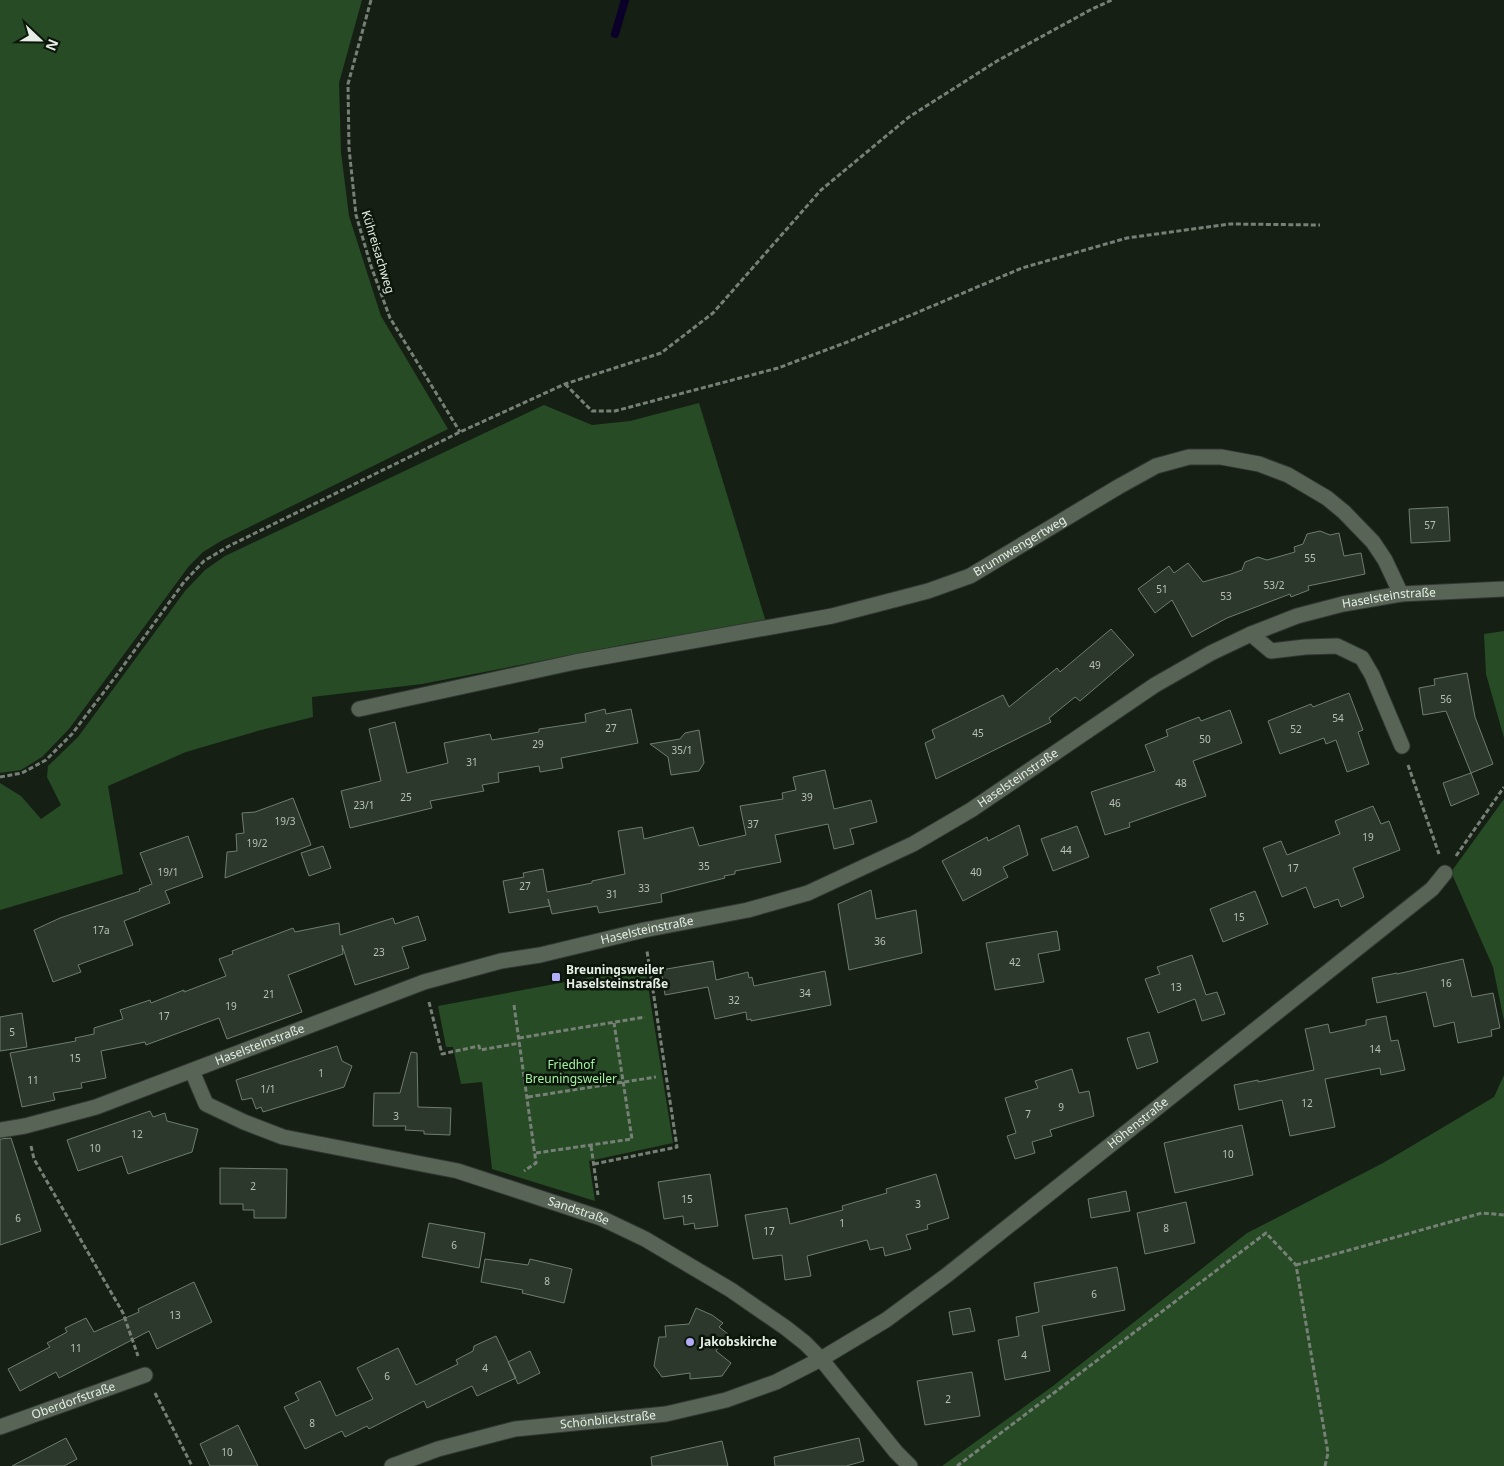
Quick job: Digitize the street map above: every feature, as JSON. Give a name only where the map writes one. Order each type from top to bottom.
[{"type":"street","name":"Brunnwengertweg","points":[[359,709],[575,662],[731,636],[832,616],[928,592],[970,576],[1118,486],[1156,466],[1189,457],[1221,457],[1259,464],[1288,474],[1327,498],[1344,512],[1373,542],[1386,560],[1401,594]]},
{"type":"street","name":"Haselsteinstraße","points":[[0,1130],[25,1126],[96,1107],[424,982],[501,962],[540,955],[644,930],[748,910],[808,893],[913,844],[971,810],[1155,685],[1211,653],[1251,634],[1297,616],[1343,604],[1401,594],[1504,589]]},
{"type":"street","points":[[1251,634],[1271,651],[1337,646],[1362,658],[1372,675],[1402,746]]},
{"type":"street","name":"Höhenstraße","points":[[821,1359],[886,1320],[947,1275],[1432,889],[1445,873]]},
{"type":"street","name":"Sandstraße","points":[[192,1071],[206,1104],[275,1134],[458,1171],[601,1218],[645,1239],[731,1290],[786,1328],[821,1359],[896,1452],[910,1466]]},
{"type":"street","name":"Schönblickstraße","points":[[392,1466],[438,1449],[515,1429],[666,1414],[726,1400],[776,1382],[821,1359]]},
{"type":"street","name":"Oberdorfstraße","points":[[0,1427],[145,1375]]},
{"type":"path","name":"Kühreisachweg","points":[[371,0],[348,84],[349,148],[356,215],[371,266],[390,318],[460,432]]},
{"type":"path","points":[[0,777],[22,773],[46,760],[72,734],[184,582],[204,561],[229,546],[460,432],[565,384],[661,353],[713,313],[821,190],[909,117],[997,61],[1112,0]]},
{"type":"path","points":[[565,384],[592,411],[615,411],[778,368],[850,342],[1022,268],[1127,238],[1230,224],[1320,225]]},
{"type":"path","points":[[1402,746],[1445,873]]},
{"type":"path","points":[[1445,873],[1474,828],[1504,787]]},
{"type":"path","points":[[594,1164],[677,1147],[644,930]]},
{"type":"path","points":[[424,982],[442,1054],[479,1046],[480,1050],[520,1040],[645,1017]]},
{"type":"path","points":[[503,1185],[536,1163],[514,1005]]},
{"type":"path","points":[[536,1154],[632,1139],[614,1023]]},
{"type":"path","points":[[528,1096],[656,1077]]},
{"type":"path","points":[[592,1146],[598,1192]]},
{"type":"path","points":[[34,1159],[123,1314],[145,1375],[192,1466]]},
{"type":"path","points":[[1296,1265],[1482,1213],[1504,1215]]},
{"type":"path","points":[[957,1466],[1266,1233],[1296,1265],[1328,1453],[1325,1466]]},
{"type":"green space","points":[[0,0],[362,0],[339,83],[341,152],[349,216],[381,316],[448,429],[221,541],[203,552],[189,566],[69,729],[42,757],[21,770],[0,773]]},
{"type":"green space","points":[[699,403],[766,622],[643,641],[422,684],[312,697],[313,717],[186,752],[108,786],[123,874],[0,910],[0,783],[21,796],[41,819],[61,805],[47,777],[48,766],[78,737],[185,591],[205,570],[225,556],[544,405],[592,425],[630,421]]},
{"type":"green space","points":[[1504,631],[1504,738],[1486,674],[1484,634]]},
{"type":"green space","points":[[1504,799],[1504,1021],[1493,967],[1451,872]]},
{"type":"green space","name":"Friedhof Breuningsweiler","points":[[645,967],[673,1143],[589,1161],[595,1201],[492,1169],[482,1082],[461,1084],[453,1047],[446,1047],[438,1006]]},
{"type":"green space","points":[[1504,1075],[1504,1466],[942,1466],[1053,1386],[1247,1233],[1383,1163],[1494,1097]]},
{"type":"building","points":[[1448,507],[1450,541],[1411,543],[1409,509]]},
{"type":"building","points":[[1320,531],[1330,535],[1339,533],[1344,556],[1361,553],[1365,574],[1308,586],[1309,590],[1291,597],[1290,594],[1227,618],[1192,637],[1172,600],[1155,613],[1138,589],[1169,566],[1174,573],[1188,563],[1203,582],[1231,574],[1242,570],[1245,562],[1258,557],[1267,560],[1295,552],[1294,547],[1303,544],[1307,534]]},
{"type":"building","points":[[1111,629],[1134,655],[1080,701],[1075,697],[1049,718],[1051,722],[936,779],[925,743],[935,738],[932,730],[1003,695],[1009,707],[1057,668],[1060,672]]},
{"type":"building","points":[[1467,673],[1475,717],[1493,764],[1471,773],[1446,711],[1423,715],[1419,688],[1435,685],[1434,679]]},
{"type":"building","points":[[1349,693],[1363,730],[1358,732],[1369,764],[1347,772],[1336,740],[1326,744],[1324,738],[1280,754],[1268,721],[1311,704],[1313,707]]},
{"type":"building","points":[[605,709],[606,714],[631,709],[638,743],[561,758],[563,768],[540,772],[539,766],[498,773],[499,782],[482,785],[484,791],[430,801],[432,808],[350,828],[341,791],[381,781],[369,729],[395,722],[407,773],[448,763],[444,743],[490,734],[492,740],[539,732],[539,729],[586,722],[585,714]]},
{"type":"building","points":[[1230,710],[1242,743],[1193,761],[1206,796],[1129,823],[1130,827],[1105,835],[1091,792],[1155,771],[1145,745],[1168,736],[1166,730],[1199,717],[1201,721]]},
{"type":"building","points":[[699,730],[704,763],[699,771],[671,775],[668,757],[650,744],[680,739],[685,733]]},
{"type":"building","points":[[825,770],[834,809],[871,800],[877,822],[850,829],[854,844],[834,849],[828,824],[775,835],[781,862],[735,871],[735,874],[724,876],[725,878],[661,894],[662,902],[599,913],[597,906],[552,914],[550,906],[509,913],[503,881],[524,877],[523,873],[543,869],[547,892],[625,874],[618,831],[642,827],[644,839],[693,827],[699,846],[746,835],[740,806],[783,799],[782,793],[796,790],[793,777]]},
{"type":"building","points":[[1471,773],[1479,794],[1451,806],[1443,783]]},
{"type":"building","points":[[293,798],[311,845],[225,878],[227,852],[237,851],[236,834],[244,833],[242,813],[255,812]]},
{"type":"building","points":[[1373,806],[1381,824],[1389,821],[1400,850],[1353,868],[1364,897],[1341,907],[1338,899],[1314,908],[1306,887],[1282,897],[1263,848],[1281,841],[1287,855],[1340,834],[1335,821]]},
{"type":"building","points":[[1019,825],[1028,855],[1003,867],[1008,877],[963,901],[942,861],[987,837],[988,841]]},
{"type":"building","points":[[1077,826],[1089,857],[1053,871],[1041,839]]},
{"type":"building","points":[[188,836],[203,877],[165,891],[170,903],[124,921],[133,945],[78,965],[81,972],[53,982],[34,930],[60,918],[140,891],[139,889],[152,884],[140,853]]},
{"type":"building","points":[[323,846],[331,868],[309,876],[301,853]]},
{"type":"building","points":[[871,890],[876,919],[916,910],[922,953],[849,970],[838,904]]},
{"type":"building","points":[[1255,891],[1268,924],[1223,942],[1210,909]]},
{"type":"building","points":[[418,916],[426,940],[402,947],[409,968],[355,985],[342,945],[343,954],[288,975],[302,1012],[227,1039],[219,1018],[146,1045],[145,1042],[101,1051],[106,1078],[81,1083],[82,1088],[53,1093],[55,1100],[22,1107],[10,1053],[76,1041],[75,1038],[94,1034],[94,1028],[123,1019],[120,1010],[150,1000],[151,1003],[226,976],[219,959],[233,954],[232,951],[293,928],[295,932],[339,923],[340,935],[393,918],[395,924]]},
{"type":"building","points":[[1057,931],[1060,950],[1038,954],[1044,982],[995,990],[986,943]]},
{"type":"building","points":[[1192,955],[1206,995],[1217,992],[1225,1014],[1202,1021],[1195,999],[1158,1013],[1145,979],[1160,974],[1157,967]]},
{"type":"building","points":[[1463,959],[1472,997],[1493,993],[1500,1028],[1491,1030],[1492,1036],[1458,1043],[1454,1022],[1434,1027],[1426,992],[1377,1003],[1372,978]]},
{"type":"building","points":[[713,961],[716,980],[748,972],[749,978],[752,977],[754,986],[825,971],[831,1005],[751,1021],[751,1019],[747,1020],[746,1012],[715,1019],[708,987],[665,995],[661,970]]},
{"type":"building","points":[[22,1013],[27,1047],[0,1051],[0,1017]]},
{"type":"building","points":[[1386,1016],[1391,1041],[1398,1040],[1405,1070],[1381,1075],[1380,1068],[1325,1079],[1335,1127],[1290,1136],[1282,1100],[1239,1110],[1234,1085],[1314,1070],[1305,1029],[1328,1024],[1330,1033],[1366,1025],[1366,1020]]},
{"type":"building","points":[[1149,1032],[1158,1062],[1137,1069],[1127,1038]]},
{"type":"building","points":[[337,1046],[342,1061],[352,1066],[344,1087],[263,1112],[261,1107],[256,1109],[252,1098],[242,1100],[236,1080]]},
{"type":"building","points":[[411,1052],[417,1053],[418,1107],[451,1108],[450,1135],[424,1134],[424,1131],[405,1130],[406,1126],[373,1126],[374,1093],[400,1093]]},
{"type":"building","points":[[1072,1069],[1079,1093],[1089,1091],[1094,1116],[1050,1130],[1052,1136],[1032,1142],[1035,1153],[1015,1159],[1007,1136],[1016,1133],[1005,1098],[1038,1088],[1035,1081]]},
{"type":"building","points":[[150,1111],[153,1117],[165,1113],[167,1121],[198,1129],[192,1152],[128,1174],[122,1156],[78,1171],[67,1140]]},
{"type":"building","points":[[1242,1125],[1253,1175],[1175,1193],[1164,1143]]},
{"type":"building","points":[[11,1138],[41,1231],[0,1245],[0,1139]]},
{"type":"building","points":[[220,1168],[287,1169],[286,1218],[254,1218],[254,1210],[243,1210],[243,1204],[220,1204]]},
{"type":"building","points":[[710,1174],[718,1226],[695,1229],[694,1223],[684,1225],[683,1216],[664,1219],[658,1182]]},
{"type":"building","points":[[936,1174],[949,1218],[927,1225],[928,1229],[906,1235],[911,1249],[885,1256],[883,1247],[870,1250],[867,1240],[807,1256],[811,1276],[785,1280],[782,1255],[753,1259],[745,1215],[787,1208],[790,1224],[843,1210],[842,1206],[887,1193],[886,1189]]},
{"type":"building","points":[[1126,1191],[1130,1211],[1091,1218],[1088,1199]]},
{"type":"building","points":[[1186,1202],[1195,1243],[1145,1254],[1137,1213]]},
{"type":"building","points":[[429,1223],[485,1233],[479,1268],[422,1257]]},
{"type":"building","points":[[485,1259],[528,1265],[530,1259],[572,1269],[564,1303],[522,1293],[523,1290],[481,1282]]},
{"type":"building","points":[[1117,1267],[1125,1310],[1042,1326],[1050,1371],[1005,1380],[998,1340],[1019,1336],[1016,1317],[1039,1312],[1034,1283]]},
{"type":"building","points":[[194,1282],[212,1322],[157,1349],[149,1331],[59,1378],[56,1372],[20,1391],[8,1369],[50,1347],[47,1343],[67,1332],[65,1328],[86,1318],[94,1332],[139,1312],[138,1309]]},
{"type":"building","name":"Jakobskirche","points":[[696,1308],[712,1315],[723,1323],[719,1327],[728,1334],[716,1351],[731,1363],[722,1376],[690,1379],[690,1373],[662,1377],[654,1366],[659,1337],[666,1337],[665,1326],[689,1324]]},
{"type":"building","points":[[970,1308],[975,1331],[953,1335],[949,1312]]},
{"type":"building","points":[[496,1336],[516,1378],[477,1396],[472,1386],[427,1408],[424,1401],[369,1429],[367,1426],[345,1437],[342,1431],[305,1449],[284,1407],[299,1400],[295,1393],[320,1381],[336,1416],[373,1399],[357,1368],[398,1348],[416,1385],[458,1364],[456,1360],[473,1351],[474,1346]]},
{"type":"building","points":[[530,1351],[540,1373],[518,1384],[508,1362]]},
{"type":"building","points":[[972,1372],[980,1416],[925,1425],[917,1381]]},
{"type":"building","points":[[238,1425],[258,1466],[210,1466],[200,1444]]},
{"type":"building","points":[[66,1438],[77,1459],[64,1466],[12,1466]]},
{"type":"building","points":[[859,1438],[864,1461],[846,1466],[775,1466],[774,1457]]},
{"type":"building","points":[[722,1441],[728,1466],[652,1466],[651,1457]]},
{"type":"waterway","points":[[615,34],[625,0]]},
{"type":"place","name":"Breuningsweiler Haselsteinstraße","points":[[556,977]]},
{"type":"place","name":"Jakobskirche","points":[[690,1342]]}]
